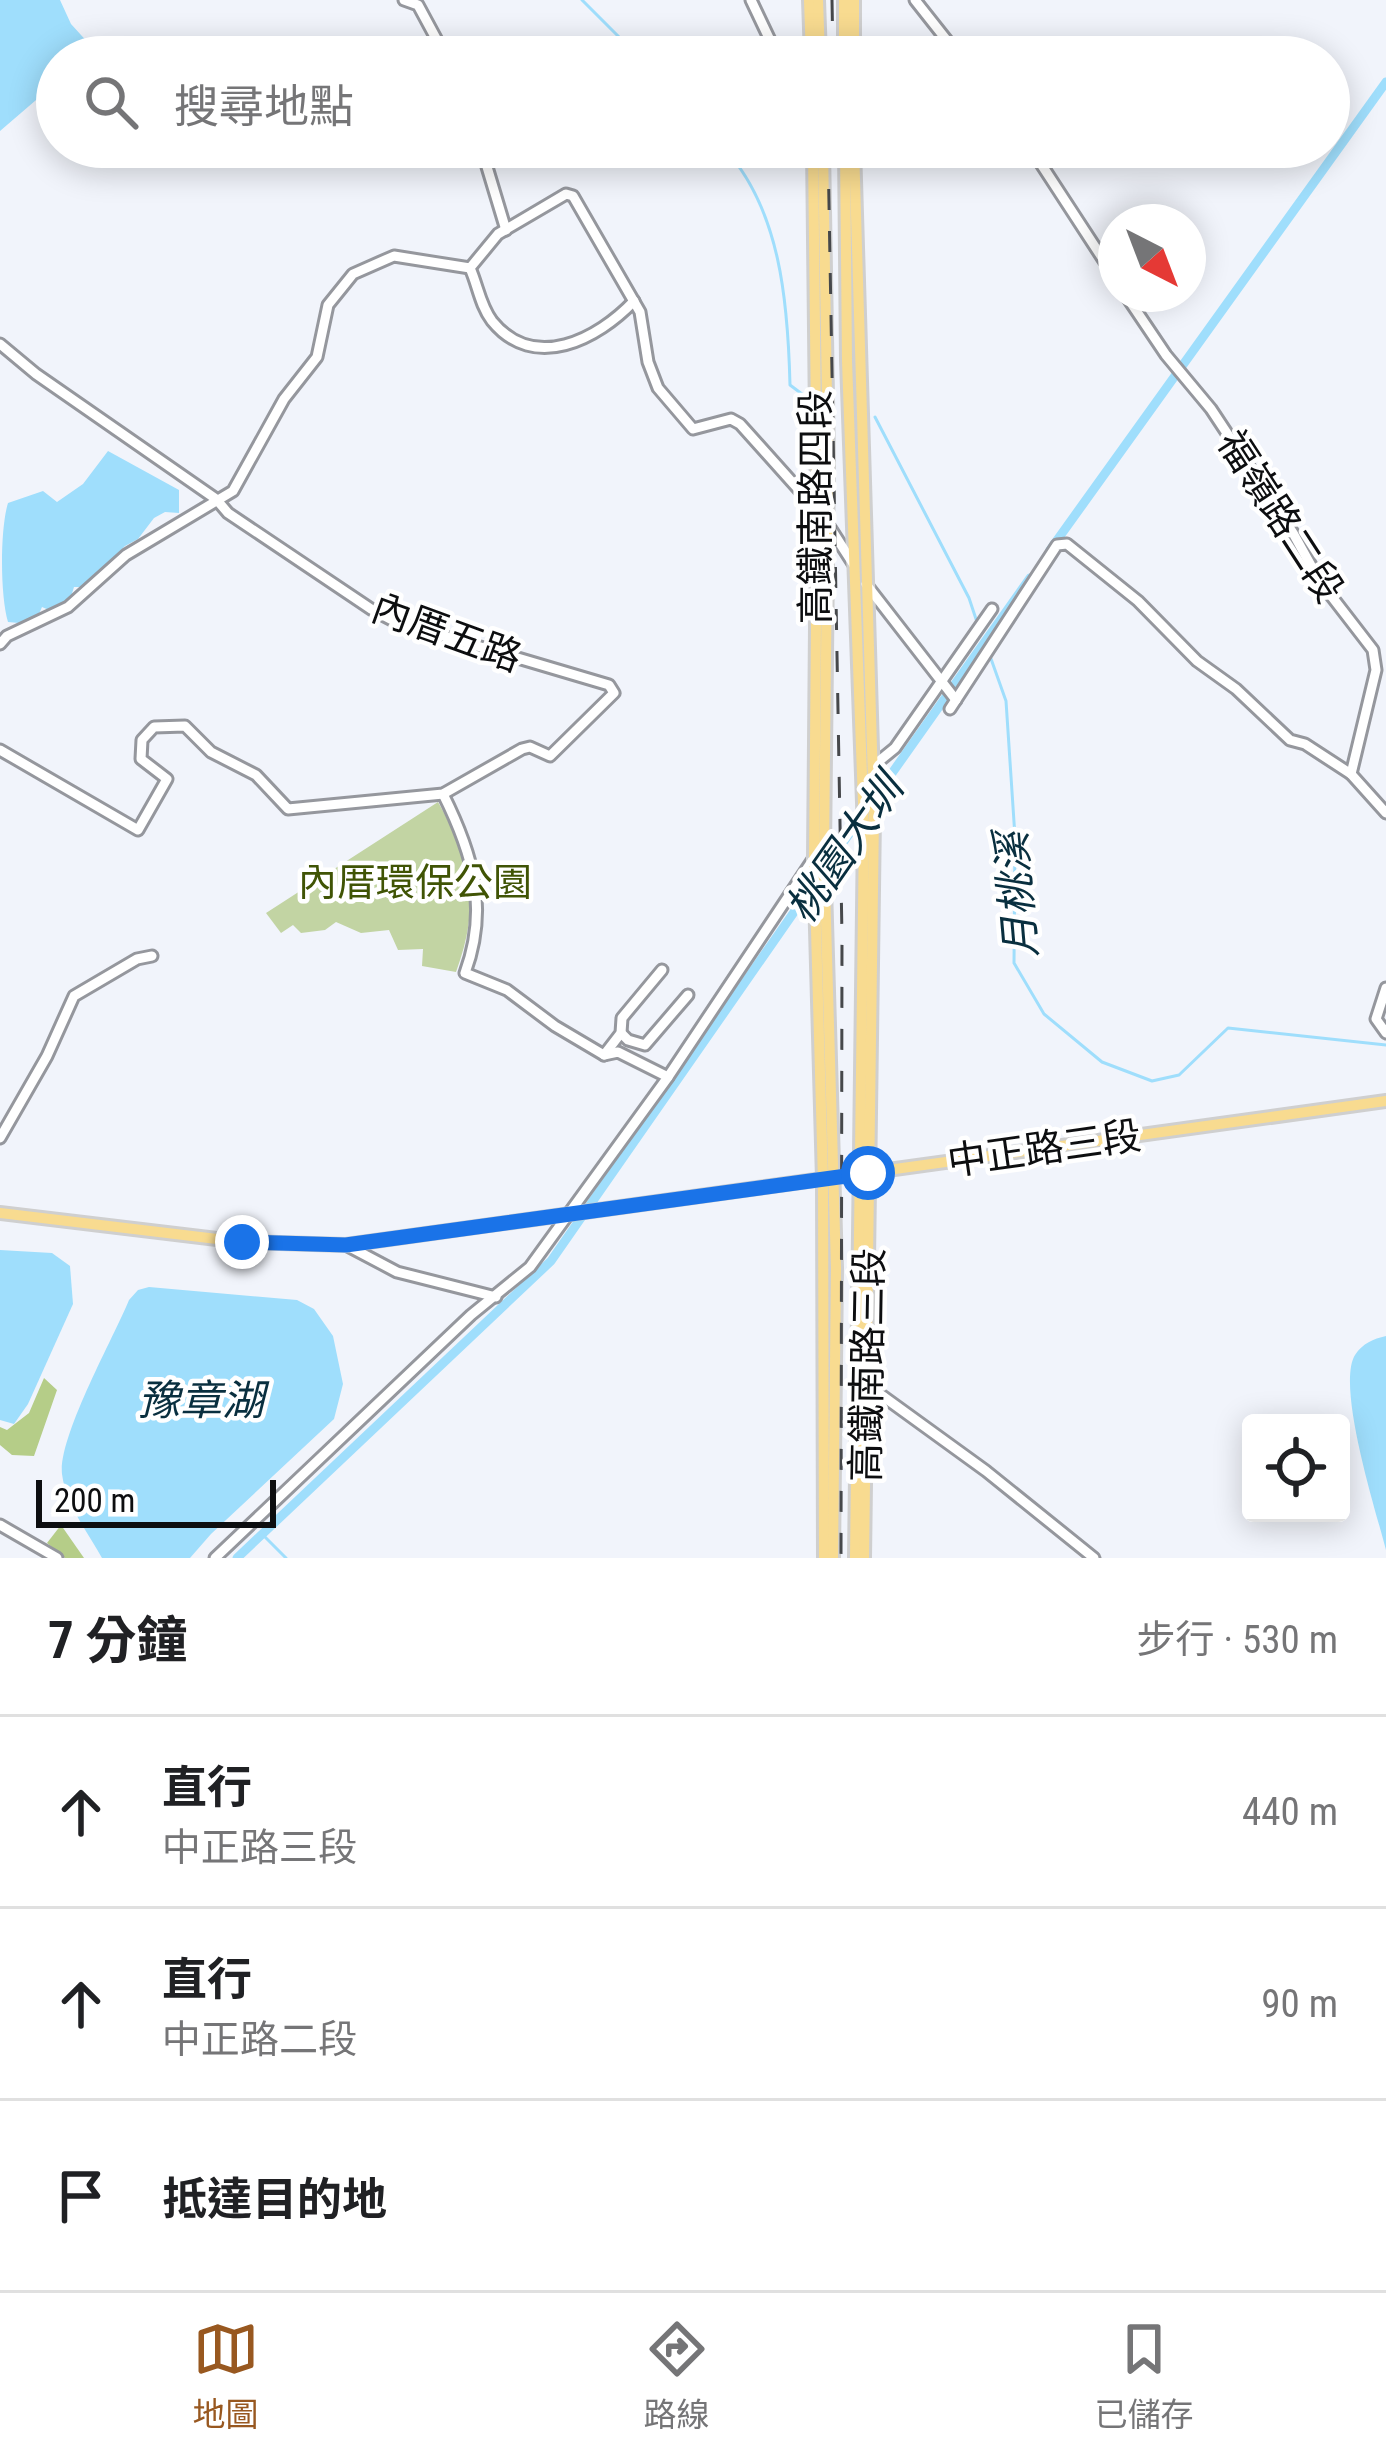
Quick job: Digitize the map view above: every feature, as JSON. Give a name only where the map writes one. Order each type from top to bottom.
[{"type":"main road","points":[[812,36],[813,0]]},
{"type":"main road","points":[[813,0],[817,36]]},
{"type":"main road","points":[[844,0],[844,36]]},
{"type":"main road","points":[[854,0],[854,36]]},
{"type":"main road","name":"高鐵南路四段","points":[[813,168],[818,859]]},
{"type":"main road","name":"高鐵南路四段","points":[[818,859],[827,643],[824,168]]},
{"type":"main road","name":"高鐵南路四段","points":[[845,168],[864,830],[863,1173]]},
{"type":"main road","name":"高鐵南路四段","points":[[854,168],[874,815],[863,1173]]},
{"type":"main road","points":[[815,291],[825,232]]},
{"type":"main road","points":[[848,361],[859,400]]},
{"type":"main road","points":[[815,597],[827,643]]},
{"type":"main road","points":[[859,666],[868,629]]},
{"type":"main road","points":[[818,859],[825,882],[828,1178]]},
{"type":"main road","points":[[818,859],[828,1178]]},
{"type":"main road","name":"中正路三段","points":[[0,1213],[242,1242],[346,1245],[1386,1101]]},
{"type":"main road","name":"高鐵南路三段","points":[[863,1173],[864,1558]]},
{"type":"main road","name":"高鐵南路三段","points":[[855,1558],[863,1173]]},
{"type":"main road","name":"高鐵南路三段","points":[[824,1558],[828,1178]]},
{"type":"main road","name":"高鐵南路三段","points":[[828,1178],[836,1268],[833,1558]]},
{"type":"street","points":[[404,0],[418,5],[435,36]]},
{"type":"street","points":[[751,0],[768,36]]},
{"type":"street","points":[[915,0],[943,36]]},
{"type":"street","points":[[488,168],[506,230]]},
{"type":"street","points":[[1044,168],[1098,251]]},
{"type":"street","points":[[470,268],[506,230],[566,194],[573,196],[634,301],[658,388],[692,429],[731,419],[740,424],[827,524],[953,703],[1057,545],[1071,546],[1290,740],[1352,774],[1386,812]]},
{"type":"street","points":[[0,644],[7,636],[68,607],[126,555],[233,491],[284,399],[317,357],[328,305],[352,274],[394,256],[470,268]]},
{"type":"street","points":[[470,268],[490,319],[505,333],[536,346],[563,347],[602,332],[634,301]]},
{"type":"street","name":"福嶺路二段","points":[[1138,312],[1167,357],[1211,409],[1293,533],[1318,580],[1373,650],[1376,670],[1352,774]]},
{"type":"street","name":"內厝五路","points":[[0,344],[216,499],[228,513],[395,622],[609,685],[614,693],[556,753],[542,755],[522,748],[443,794]]},
{"type":"street","points":[[873,766],[895,748],[992,609]]},
{"type":"street","points":[[0,750],[138,830],[167,778],[141,759],[138,748],[154,727],[164,724],[185,726],[211,752],[256,775],[288,809],[443,794],[466,839],[478,888],[478,929],[465,973],[507,990],[604,1055],[618,1052],[668,1077]]},
{"type":"street","points":[[215,1558],[471,1315],[530,1267],[574,1212],[818,859]]},
{"type":"street","points":[[0,1138],[47,1056],[74,996],[137,959],[152,956]]},
{"type":"street","points":[[604,1055],[620,1033],[622,1018],[662,970]]},
{"type":"street","points":[[1386,988],[1376,1019],[1386,1033]]},
{"type":"street","points":[[620,1033],[645,1045],[688,994]]},
{"type":"street","points":[[346,1245],[397,1272],[496,1297]]},
{"type":"street","points":[[866,1384],[986,1471],[1094,1558]]},
{"type":"street","points":[[0,1525],[57,1558]]},
{"type":"street","points":[[1067,1558],[1080,1546]]},
{"type":"green space","name":"內厝環保公園","points":[[438,802],[459,844],[469,884],[469,926],[456,972],[422,966],[423,949],[398,950],[389,930],[361,933],[336,922],[325,930],[301,933],[293,925],[281,933],[266,913]]},
{"type":"green space","points":[[44,1378],[57,1390],[34,1456],[12,1455],[0,1445],[0,1427],[7,1430],[29,1413]]},
{"type":"green space","points":[[61,1525],[84,1558],[65,1558],[47,1543]]},
{"type":"water","points":[[0,0],[60,0],[82,36],[36,36],[36,100],[0,131]]},
{"type":"water","points":[[108,451],[179,490],[179,513],[165,512],[154,518],[138,539],[83,587],[74,587],[70,600],[56,613],[42,607],[38,616],[8,622],[2,563],[8,503],[43,491],[57,502],[83,484]]},
{"type":"water","points":[[0,1250],[52,1253],[70,1266],[73,1304],[28,1404],[14,1424],[0,1420]]},
{"type":"water","name":"豫章湖","points":[[149,1287],[297,1300],[314,1309],[333,1336],[343,1384],[334,1419],[190,1558],[102,1558],[68,1496],[63,1458],[77,1413],[129,1300]]},
{"type":"water","points":[[1386,1336],[1386,1550],[1360,1450],[1350,1371],[1361,1347]]},
{"type":"waterway","name":"月桃溪","points":[[582,0],[618,36]]},
{"type":"waterway","name":"桃園大圳","points":[[1350,132],[1386,82]]},
{"type":"waterway","name":"月桃溪","points":[[739,168],[758,199],[778,259],[790,385],[806,397]]},
{"type":"waterway","name":"桃園大圳","points":[[1050,550],[1324,168]]},
{"type":"waterway","name":"月桃溪","points":[[875,417],[969,598],[978,625]]},
{"type":"waterway","name":"桃園大圳","points":[[873,800],[1030,578]]},
{"type":"waterway","name":"月桃溪","points":[[990,656],[1006,701],[1015,837],[1014,963],[1044,1014],[1102,1062],[1152,1081],[1179,1075],[1228,1028],[1386,1045]]},
{"type":"waterway","name":"桃園大圳","points":[[825,868],[864,813]]},
{"type":"waterway","name":"桃園大圳","points":[[237,1558],[551,1261],[815,882]]},
{"type":"waterway","points":[[262,1534],[286,1558]]},
{"type":"railway","points":[[832,0],[833,36]]},
{"type":"railway","points":[[828,168],[842,936],[841,1558]]},
{"type":"route","points":[[242,1242],[346,1245],[868,1173]]}]
